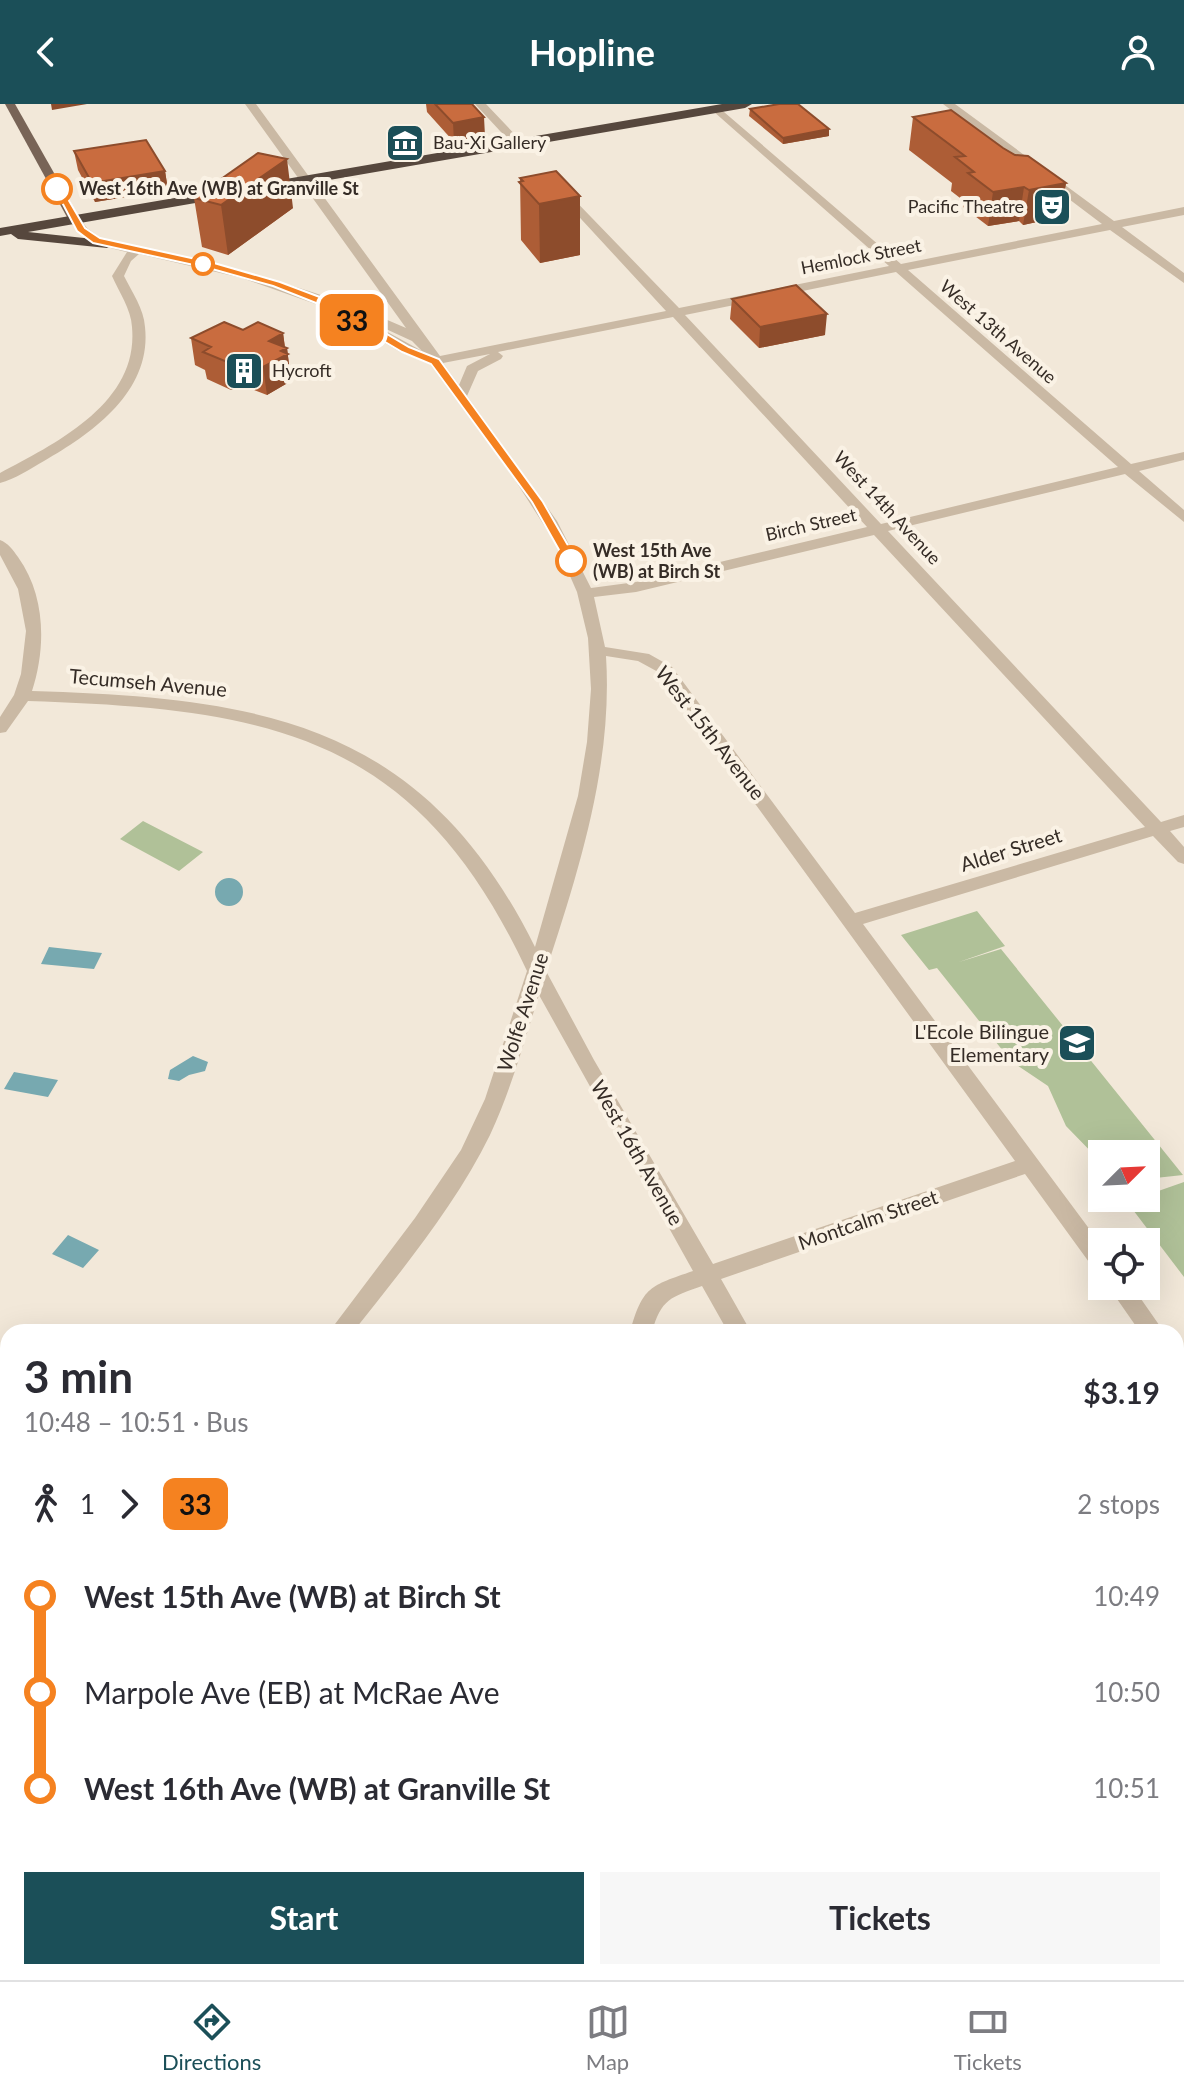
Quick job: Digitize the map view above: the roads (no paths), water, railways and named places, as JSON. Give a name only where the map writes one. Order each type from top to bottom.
[{"type":"highway","points":[[0,232],[745,104]]},
{"type":"highway","points":[[0,232],[107,244]]},
{"type":"main road","points":[[10,104],[74,219]]},
{"type":"street","points":[[250,104],[408,319],[429,357],[461,395],[560,538],[586,593],[598,651]]},
{"type":"street","points":[[480,104],[517,143]]},
{"type":"street","points":[[948,104],[1184,279]]},
{"type":"street","name":"West 13th Avenue","points":[[717,109],[1184,518]]},
{"type":"street","name":"West 14th Avenue","points":[[559,188],[1184,858]]},
{"type":"street","name":"Hemlock Street","points":[[429,357],[545,339],[1184,211]]},
{"type":"street","points":[[74,219],[85,234],[107,244],[246,275],[355,310],[417,338]]},
{"type":"street","points":[[0,479],[85,427],[116,399],[123,388],[132,369],[139,329],[118,271],[135,251]]},
{"type":"street","points":[[329,304],[429,357]]},
{"type":"street","name":"Hemlock Street","points":[[429,357],[516,347],[545,339]]},
{"type":"street","points":[[461,395],[472,369],[516,347]]},
{"type":"street","name":"Birch Street","points":[[586,593],[628,588],[1184,456]]},
{"type":"street","points":[[0,545],[19,571],[34,625],[30,673],[24,696],[0,728]]},
{"type":"street","name":"West 15th Avenue","points":[[598,651],[654,660],[666,670],[1088,1245]]},
{"type":"street","name":"Wolfe Avenue","points":[[347,1324],[380,1283],[468,1155],[489,1114],[537,972],[582,823],[597,724],[598,651]]},
{"type":"street","name":"Tecumseh Avenue","points":[[24,696],[171,703],[242,714],[312,733],[357,754],[405,787],[437,816],[470,856],[502,903],[537,972]]},
{"type":"street","name":"Alder Street","points":[[851,921],[1184,821]]},
{"type":"street","name":"West 16th Avenue","points":[[537,972],[563,1025],[736,1324]]},
{"type":"street","name":"Montcalm Street","points":[[643,1324],[649,1303],[656,1295],[1027,1165]]},
{"type":"street","points":[[1129,1300],[1147,1324]]},
{"type":"water","points":[[229,878],[239,882],[243,892],[239,902],[229,906],[219,902],[215,892],[219,882]]},
{"type":"water","points":[[49,947],[102,953],[94,969],[41,964]]},
{"type":"water","points":[[193,1056],[208,1062],[205,1071],[179,1081],[168,1079],[170,1070]]},
{"type":"water","points":[[14,1072],[58,1080],[48,1097],[4,1089]]},
{"type":"water","points":[[68,1235],[99,1250],[83,1268],[52,1254]]},
{"type":"place","name":"Bau-Xi Gallery","points":[[405,143]]},
{"type":"place","name":"West 16th Ave (WB) at Granville St","points":[[57,189]]},
{"type":"place","name":"Pacific Theatre","points":[[1052,207]]},
{"type":"place","name":"Hycroft","points":[[244,371]]},
{"type":"place","name":"West 15th Ave (WB) at Birch St","points":[[571,561]]},
{"type":"place","name":"L'Ecole Bilingue Elementary","points":[[1077,1043]]}]
